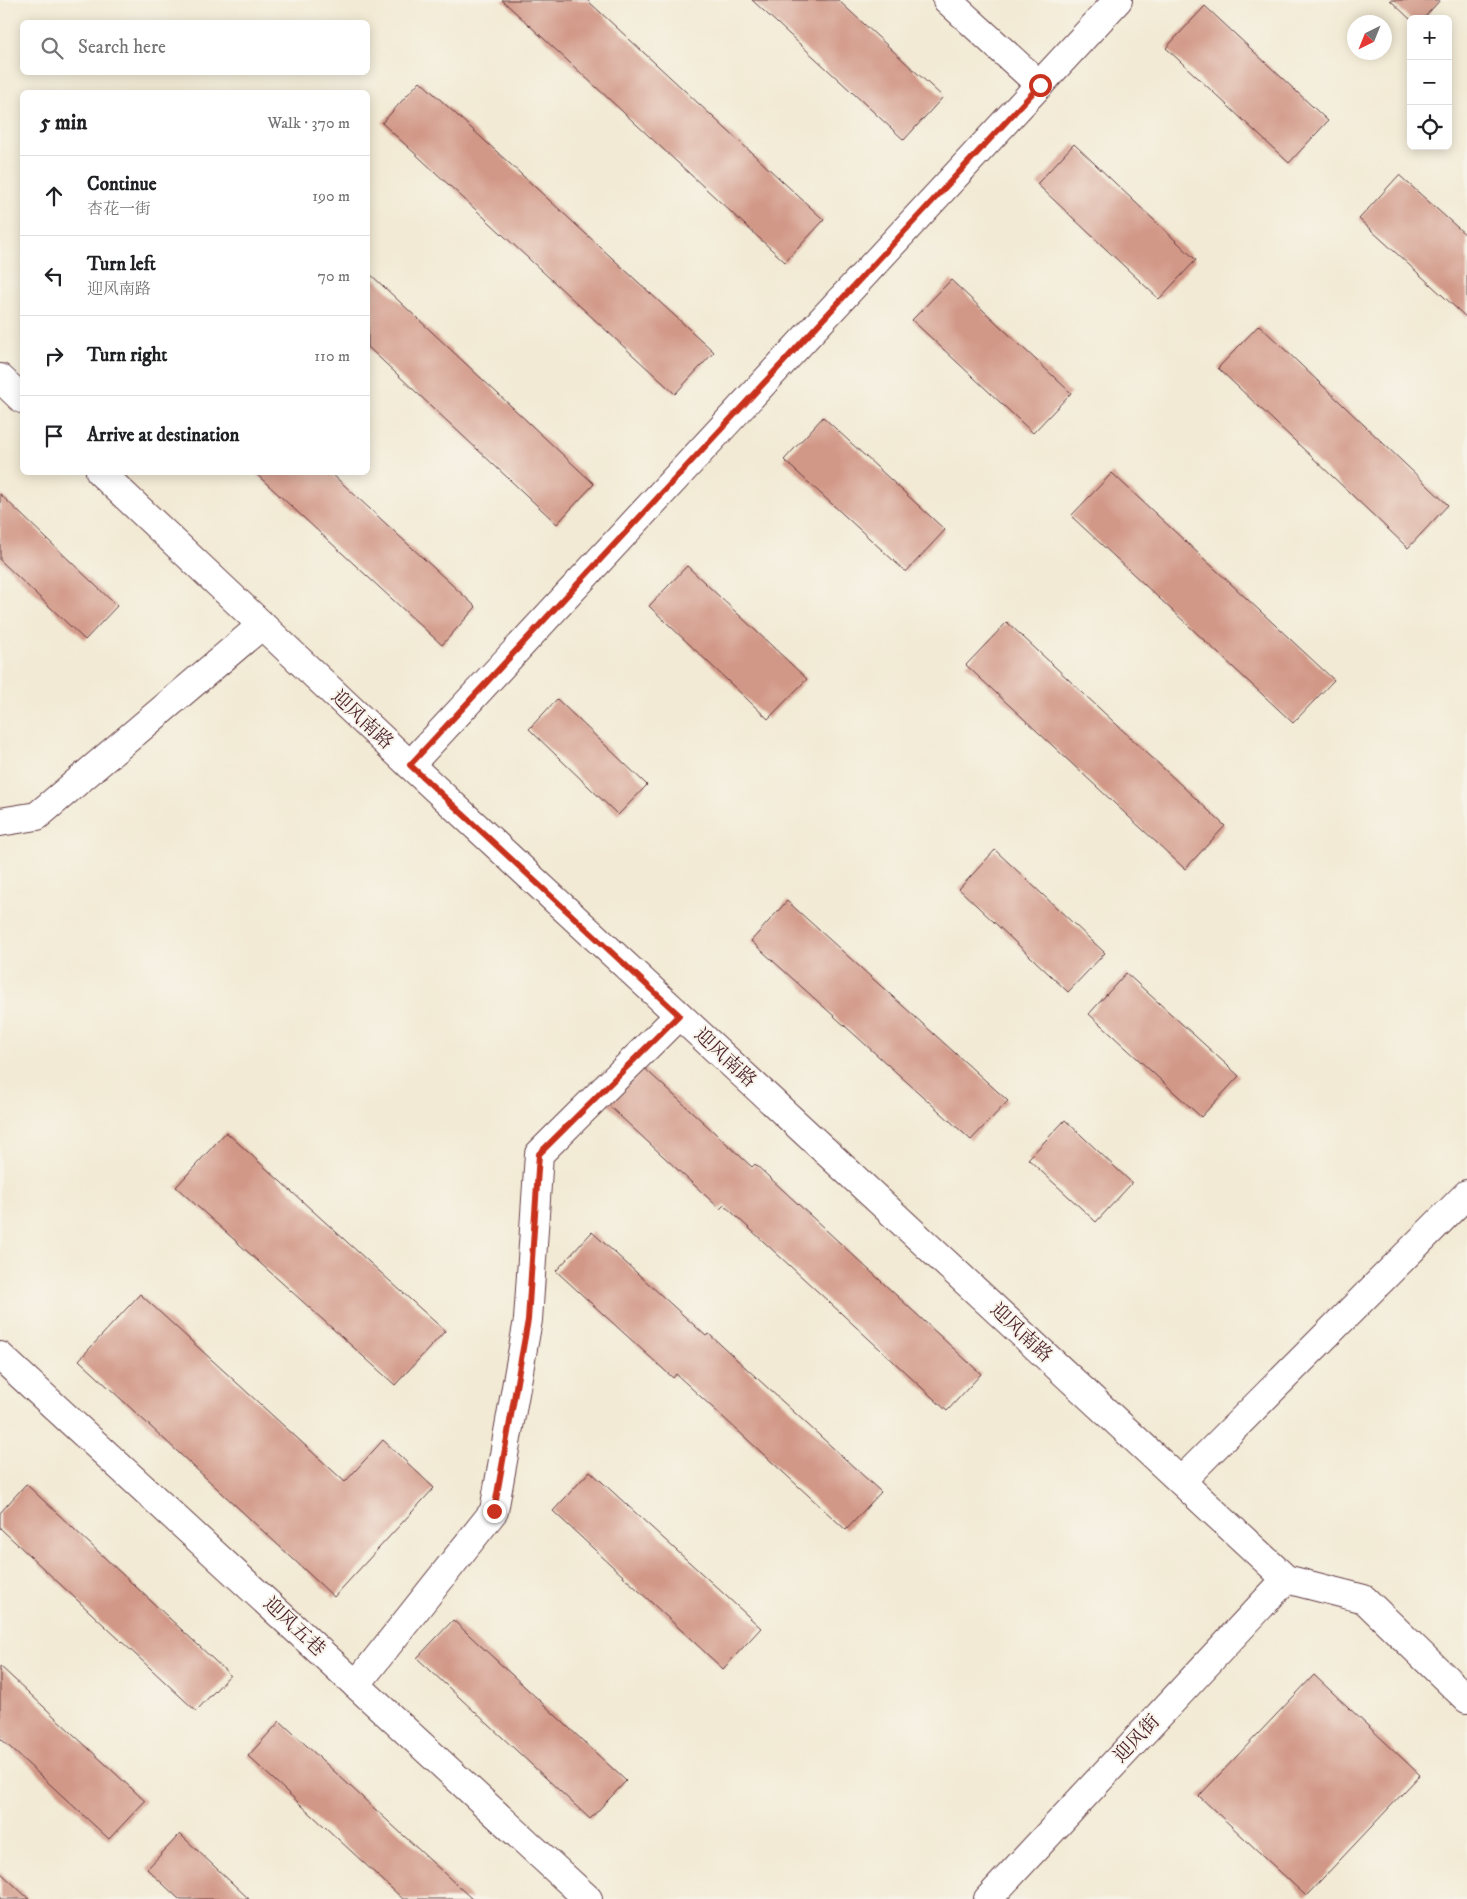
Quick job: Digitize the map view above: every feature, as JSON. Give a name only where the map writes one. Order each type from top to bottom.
[{"type":"street","points":[[947,0],[1040,85]]},
{"type":"street","points":[[410,765],[1118,0]]},
{"type":"street","points":[[0,378],[20,397]]},
{"type":"street","name":"迎风南路","points":[[103,475],[410,765],[1286,1579]]},
{"type":"street","points":[[0,822],[38,816],[262,625]]},
{"type":"street","points":[[356,1685],[494,1511],[528,1320],[539,1154],[679,1015]]},
{"type":"street","points":[[1181,1482],[1467,1194]]},
{"type":"street","name":"迎风五巷","points":[[4,1366],[356,1685],[588,1899]]},
{"type":"street","points":[[1286,1579],[1364,1599],[1467,1700]]},
{"type":"street","name":"迎风街","points":[[988,1899],[1286,1579]]},
{"type":"building","points":[[502,0],[587,0],[824,220],[785,262]]},
{"type":"building","points":[[752,0],[838,0],[943,97],[904,140]]},
{"type":"building","points":[[1390,0],[1440,0],[1427,15],[1407,16]]},
{"type":"building","points":[[1205,6],[1328,121],[1289,163],[1166,48]]},
{"type":"building","points":[[420,81],[714,352],[675,394],[382,123]]},
{"type":"building","points":[[1074,144],[1196,260],[1159,299],[1037,184]]},
{"type":"building","points":[[1399,175],[1467,236],[1467,318],[1359,219]]},
{"type":"building","points":[[370,274],[594,484],[557,524],[370,349]]},
{"type":"building","points":[[951,280],[1071,393],[1033,433],[912,320]]},
{"type":"building","points":[[1259,325],[1448,505],[1408,548],[1218,368]]},
{"type":"building","points":[[823,417],[945,530],[906,572],[784,460]]},
{"type":"building","points":[[1112,473],[1334,680],[1293,723],[1071,516]]},
{"type":"building","points":[[257,475],[333,475],[476,607],[442,645]]},
{"type":"building","points":[[0,494],[117,606],[85,640],[0,560]]},
{"type":"building","points":[[687,566],[807,679],[768,719],[649,606]]},
{"type":"building","points":[[1007,622],[1225,826],[1185,869],[966,665]]},
{"type":"building","points":[[557,699],[647,785],[618,815],[529,729]]},
{"type":"building","points":[[995,850],[1105,953],[1068,992],[959,889]]},
{"type":"building","points":[[787,901],[1008,1101],[971,1140],[751,941]]},
{"type":"building","points":[[1126,973],[1239,1076],[1201,1117],[1089,1014]]},
{"type":"building","points":[[641,1065],[752,1167],[755,1164],[981,1374],[947,1411],[724,1205],[720,1209],[606,1103]]},
{"type":"building","points":[[1065,1120],[1132,1183],[1096,1222],[1028,1159]]},
{"type":"building","points":[[226,1132],[445,1331],[395,1385],[176,1187]]},
{"type":"building","points":[[592,1232],[706,1336],[709,1334],[881,1492],[846,1530],[676,1374],[673,1378],[556,1271]]},
{"type":"building","points":[[140,1294],[345,1482],[383,1440],[434,1488],[334,1597],[79,1360]]},
{"type":"building","points":[[590,1471],[761,1628],[723,1669],[553,1511]]},
{"type":"building","points":[[26,1484],[230,1675],[196,1711],[0,1528],[0,1513]]},
{"type":"building","points":[[453,1620],[626,1781],[590,1819],[417,1658]]},
{"type":"building","points":[[0,1666],[145,1801],[109,1839],[0,1738]]},
{"type":"building","points":[[1314,1675],[1420,1775],[1306,1896],[1199,1796]]},
{"type":"building","points":[[280,1721],[472,1899],[403,1899],[248,1756]]},
{"type":"building","points":[[180,1834],[249,1899],[179,1899],[147,1869]]},
{"type":"building","points":[[0,1872],[29,1899],[0,1899]]},
{"type":"route","points":[[494,1511],[528,1320],[539,1154],[679,1015],[410,765],[1040,85]]}]
